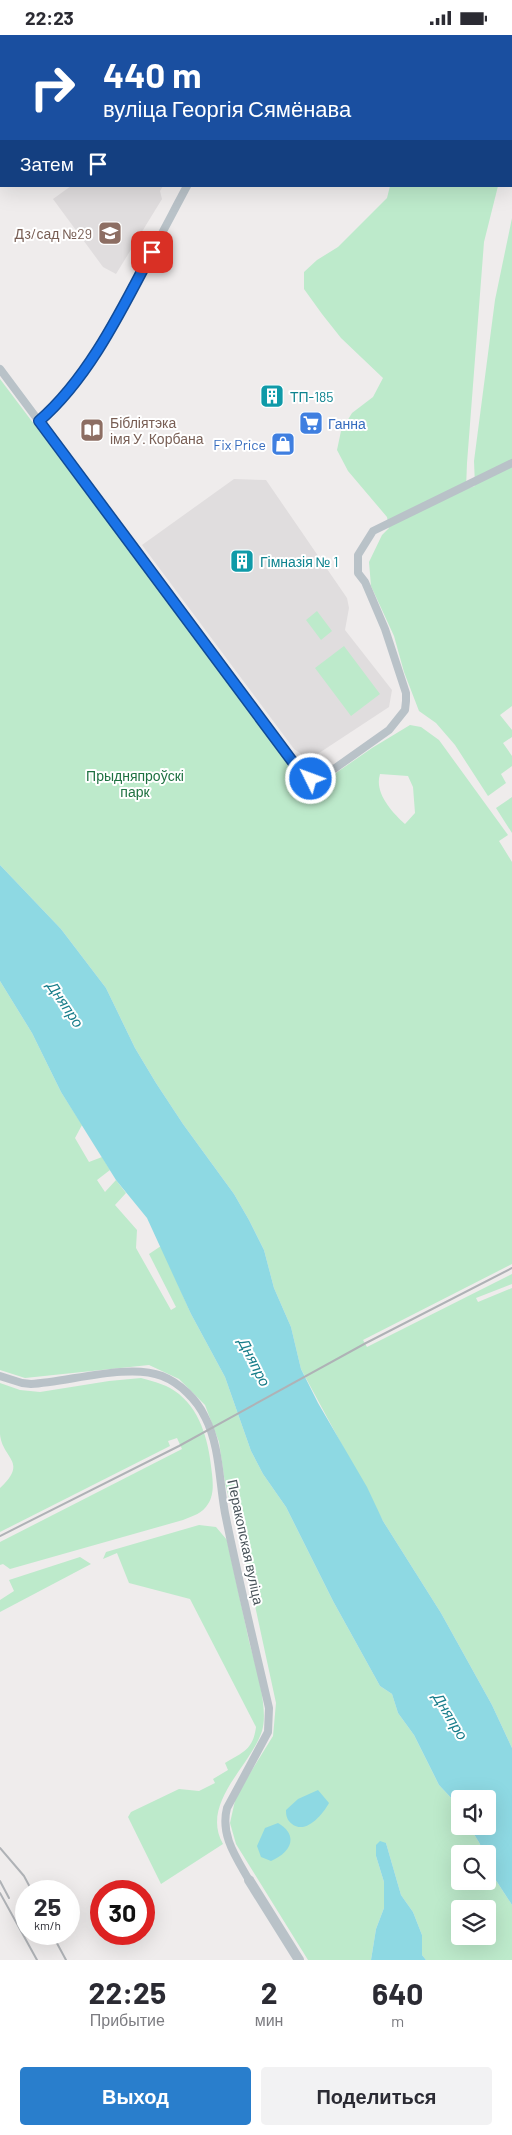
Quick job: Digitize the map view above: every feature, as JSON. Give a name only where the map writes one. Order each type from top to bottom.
[{"type":"street","points":[[39,421],[62,399],[82,375],[136,282],[187,187]]},
{"type":"street","points":[[0,369],[301,773],[311,779],[324,776],[390,730],[404,710],[406,693],[385,629],[365,583],[358,573],[358,555],[373,531],[512,463]]},
{"type":"street","name":"Перакопская вуліца","points":[[0,1376],[13,1381],[31,1384],[118,1373],[150,1373],[176,1384],[196,1402],[205,1417],[214,1442],[225,1512],[269,1708],[268,1733],[224,1819],[225,1831],[249,1880]]},
{"type":"street","points":[[249,1880],[298,1960]]},
{"type":"shaded area","name":"Дз/сад №29","points":[[70,187],[162,187],[160,191],[162,199],[116,274],[103,267],[53,199]]},
{"type":"shaded area","points":[[234,479],[266,480],[347,598],[349,608],[345,630],[392,690],[389,707],[316,755],[304,756],[294,749],[142,545]]},
{"type":"green space","points":[[390,187],[498,187],[484,242],[466,489],[475,486],[474,461],[495,300],[512,218],[512,706],[500,715],[512,730],[512,737],[503,743],[512,756],[512,766],[501,774],[506,783],[488,796],[455,745],[436,723],[419,711],[404,672],[394,636],[371,586],[369,562],[382,535],[389,528],[387,517],[348,471],[337,450],[341,431],[352,413],[373,397],[383,378],[341,338],[304,289],[304,272],[317,260],[338,247],[387,198]]},
{"type":"green space","name":"Прыдняпроўскі парк","points":[[0,379],[300,777],[304,798],[312,795],[320,784],[372,748],[410,725],[421,727],[439,740],[508,835],[499,841],[512,862],[512,1264],[363,1340],[367,1347],[512,1274],[512,1284],[476,1298],[478,1302],[512,1288],[512,1748],[492,1705],[441,1613],[383,1521],[301,1369],[291,1327],[274,1288],[264,1250],[234,1194],[156,1083],[135,1048],[106,988],[61,929],[0,865]],"holes":[[[380,774],[408,776],[413,787],[415,813],[405,824],[385,802],[379,781]]]},
{"type":"green space","points":[[317,611],[332,631],[321,640],[306,620]]},
{"type":"green space","points":[[344,646],[380,694],[351,716],[315,668]]},
{"type":"green space","points":[[512,797],[512,833],[496,808]]},
{"type":"green space","points":[[0,981],[32,1033],[61,1092],[82,1125],[75,1138],[89,1162],[102,1157],[110,1170],[97,1180],[105,1192],[116,1180],[126,1193],[115,1205],[137,1230],[136,1248],[171,1310],[176,1307],[149,1254],[161,1246],[191,1314],[225,1377],[251,1451],[263,1474],[286,1507],[333,1601],[380,1686],[392,1694],[398,1713],[414,1735],[439,1785],[451,1798],[451,1835],[474,1835],[480,1844],[451,1845],[451,1890],[496,1890],[496,1880],[512,1905],[512,1960],[426,1960],[422,1955],[422,1935],[413,1912],[401,1895],[386,1843],[376,1856],[384,1882],[384,1908],[376,1929],[371,1960],[308,1960],[236,1844],[230,1823],[236,1796],[273,1736],[276,1703],[246,1564],[225,1483],[219,1442],[205,1405],[179,1379],[149,1365],[25,1378],[0,1370]]},
{"type":"green space","points":[[141,1378],[171,1388],[187,1402],[199,1420],[207,1441],[213,1485],[210,1500],[206,1507],[197,1514],[183,1520],[10,1569],[3,1564],[0,1565],[0,1542],[182,1449],[177,1438],[168,1441],[170,1446],[0,1532],[0,1488],[13,1472],[13,1466],[0,1434],[0,1383],[20,1390],[40,1392]]},
{"type":"green space","points":[[199,1525],[216,1527],[227,1540],[263,1698],[264,1721],[256,1745],[222,1800],[218,1814],[218,1829],[223,1844],[161,1884],[128,1817],[131,1812],[179,1789],[199,1791],[215,1783],[213,1779],[228,1770],[225,1763],[250,1746],[256,1727],[190,1599],[129,1583],[117,1553],[103,1559],[106,1552]]},
{"type":"green space","points":[[80,1557],[91,1564],[0,1612],[0,1600],[14,1591],[9,1580]]},
{"type":"water","name":"Дняпро","points":[[0,865],[61,929],[106,988],[135,1048],[156,1083],[234,1194],[264,1250],[274,1288],[291,1327],[301,1369],[318,1403],[367,1487],[383,1521],[441,1613],[492,1705],[512,1748],[512,1905],[496,1880],[496,1845],[480,1845],[474,1835],[496,1835],[496,1790],[451,1790],[451,1798],[439,1785],[414,1735],[398,1713],[392,1694],[380,1686],[333,1601],[286,1507],[263,1474],[251,1451],[225,1377],[191,1314],[147,1218],[116,1180],[61,1092],[32,1033],[0,981]]},
{"type":"water","points":[[318,1790],[329,1803],[323,1812],[314,1822],[303,1827],[297,1827],[292,1824],[287,1818],[286,1810],[298,1799]]},
{"type":"water","points":[[278,1823],[289,1833],[290,1844],[283,1854],[271,1861],[261,1857],[257,1846],[265,1828]]},
{"type":"water","points":[[380,1841],[386,1843],[401,1895],[413,1912],[422,1935],[422,1955],[426,1960],[371,1960],[376,1929],[384,1908],[384,1882],[376,1856],[376,1845]]},
{"type":"railway","points":[[0,1536],[179,1446],[366,1343],[512,1268]]},
{"type":"railway","points":[[0,1848],[26,1880]]},
{"type":"railway","points":[[0,1881],[9,1898]]},
{"type":"railway","points":[[0,1893],[37,1960]]},
{"type":"railway","points":[[58,1945],[66,1960]]},
{"type":"place","name":"Дз/сад №29","points":[[110,233]]},
{"type":"place","name":"ТП-185","points":[[272,396]]},
{"type":"place","name":"Ганна","points":[[311,423]]},
{"type":"place","name":"Бібліятэка імя У. Корбана","points":[[92,430]]},
{"type":"place","name":"Fix Price","points":[[283,444]]},
{"type":"place","name":"Гімназія № 1","points":[[242,561]]},
{"type":"route","points":[[152,252],[82,375],[62,399],[39,421],[301,773],[311,779]]}]
